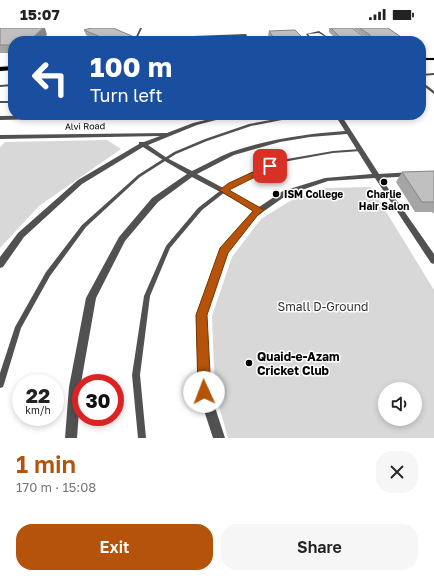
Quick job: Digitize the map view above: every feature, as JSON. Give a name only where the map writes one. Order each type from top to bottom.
[{"type":"street","points":[[196,36],[196,34],[246,35]]},
{"type":"street","points":[[426,86],[434,93]]},
{"type":"street","points":[[0,264],[21,235],[80,182],[142,145],[208,120]]},
{"type":"street","points":[[341,120],[434,261]]},
{"type":"street","points":[[71,438],[75,387],[91,298],[122,239],[154,200],[193,173],[232,154],[279,140],[310,135],[349,132]]},
{"type":"street","name":"Alvi Road","points":[[0,137],[170,134]]},
{"type":"street","points":[[134,135],[142,145],[165,159],[259,210]]},
{"type":"street","points":[[219,438],[204,392],[201,315],[224,251],[254,214],[285,193],[327,179],[420,173]]},
{"type":"lane","points":[[309,36],[308,34],[319,32],[325,36]]},
{"type":"lane","points":[[0,384],[18,327],[48,274],[84,226],[139,176],[175,153],[206,140],[250,125],[276,120]]},
{"type":"lane","points":[[142,438],[136,375],[147,296],[168,247],[200,209],[223,190],[258,171],[282,161],[333,152],[360,150]]},
{"type":"green space","points":[[107,140],[121,149],[39,206],[0,248],[0,147],[5,142]]},
{"type":"green space","name":"Small D-Ground","points":[[371,187],[434,290],[434,438],[228,438],[215,392],[212,316],[232,257],[261,219],[290,201],[326,188]]},
{"type":"building","points":[[0,28],[43,28],[34,36],[8,36],[8,45],[0,45]]},
{"type":"building","points":[[91,28],[113,28],[132,36],[98,36],[84,30]]},
{"type":"building","points":[[331,28],[352,28],[363,36],[339,36]]},
{"type":"building","points":[[360,28],[388,28],[400,36],[370,36]]},
{"type":"building","points":[[295,30],[301,36],[272,36],[269,31]]},
{"type":"building","points":[[434,171],[434,202],[422,202],[402,172]]},
{"type":"place","name":"Charlie Hair Salon","points":[[384,182]]},
{"type":"place","name":"ISM College","points":[[276,194]]},
{"type":"place","name":"Quaid-e-Azam Cricket Club","points":[[249,363]]},
{"type":"route","points":[[204,392],[201,315],[224,251],[254,214],[259,210],[223,190],[232,184],[270,166]]}]
